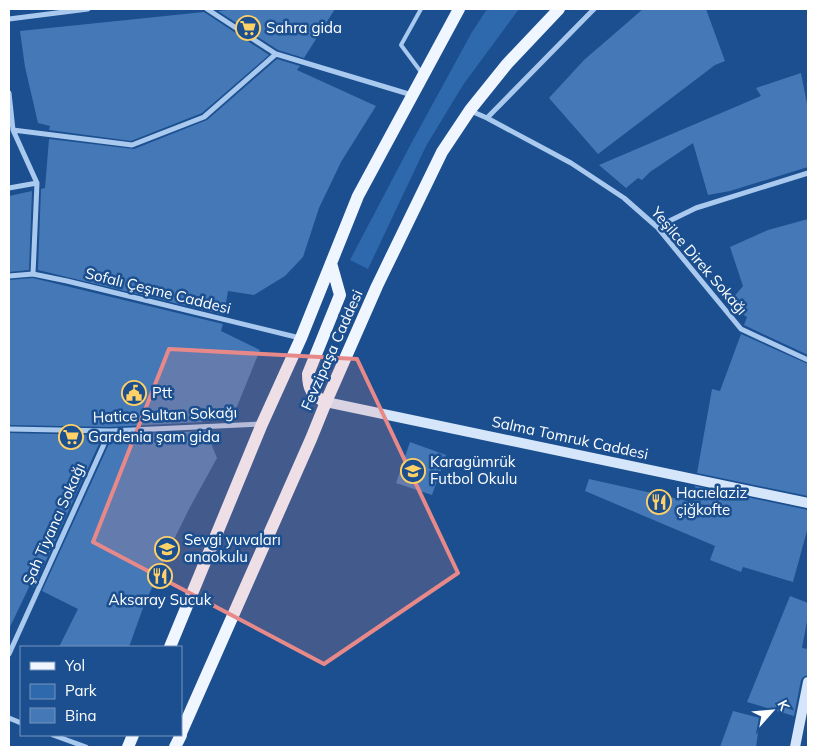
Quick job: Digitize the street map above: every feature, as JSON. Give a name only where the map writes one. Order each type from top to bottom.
[{"type":"main road","points":[[170,646],[262,424],[301,338],[358,196],[459,9]]},
{"type":"main road","name":"Fevzipaşa Caddesi","points":[[182,732],[377,286],[423,188],[442,152],[470,110],[507,64],[556,11]]},
{"type":"main road","points":[[326,402],[315,397],[308,386],[308,374],[340,295],[331,263]]},
{"type":"main road","name":"Salma Tomruk Caddesi","points":[[326,402],[808,503]]},
{"type":"main road","points":[[795,747],[808,682]]},
{"type":"street","points":[[9,20],[88,9]]},
{"type":"street","points":[[207,9],[276,54],[413,95]]},
{"type":"street","points":[[487,118],[594,9]]},
{"type":"street","points":[[13,130],[132,145],[204,117],[276,54]]},
{"type":"street","points":[[9,93],[13,130],[37,183],[33,274]]},
{"type":"street","name":"Yeşilce Direk Sokağı","points":[[470,110],[578,168],[624,198],[657,227],[741,330],[808,360]]},
{"type":"street","points":[[657,227],[696,208],[808,173]]},
{"type":"street","points":[[9,188],[37,183]]},
{"type":"street","name":"Sofalı Çeşme Caddesi","points":[[9,276],[33,274],[67,281],[301,338]]},
{"type":"street","name":"Hatice Sultan Sokağı","points":[[9,429],[110,431],[262,424]]},
{"type":"street","name":"Şah Tiyancı Sokağı","points":[[9,654],[110,431]]},
{"type":"street","points":[[56,736],[86,747]]},
{"type":"lane","points":[[421,9],[401,45],[424,75]]},
{"type":"highlighted area","points":[[169,349],[357,359],[458,573],[324,664],[93,542]]},
{"type":"green space","points":[[487,9],[519,9],[463,85],[426,146],[368,269],[350,260],[413,140],[472,32]]},
{"type":"building","points":[[237,9],[335,9],[304,58],[278,50],[218,11]]},
{"type":"building","points":[[643,9],[706,9],[725,61],[715,65],[598,154],[549,98],[584,60]]},
{"type":"building","points":[[204,12],[269,55],[202,113],[131,141],[49,130],[50,126],[38,123],[25,67],[20,31]]},
{"type":"building","points":[[277,59],[300,66],[297,70],[376,106],[341,162],[319,208],[303,257],[285,276],[254,295],[228,291],[224,315],[38,270],[41,189],[45,188],[49,139],[134,149],[207,120]]},
{"type":"building","points":[[801,73],[808,109],[808,167],[730,191],[708,195],[693,143],[650,172],[642,180],[638,178],[626,188],[599,165],[761,96],[756,88]]},
{"type":"building","points":[[32,191],[29,270],[9,272],[9,196]]},
{"type":"building","points":[[808,219],[808,355],[744,325],[747,317],[727,305],[743,286],[730,247],[768,230]]},
{"type":"building","points":[[33,278],[223,324],[221,331],[260,350],[234,414],[197,407],[203,422],[110,427],[9,425],[9,280]]},
{"type":"building","points":[[741,334],[808,364],[808,496],[697,473],[712,389],[720,391]]},
{"type":"building","points":[[206,431],[217,458],[166,556],[143,608],[129,646],[60,646],[78,609],[42,591],[113,435]]},
{"type":"building","points":[[9,433],[103,435],[34,587],[30,585],[9,629]]},
{"type":"building","points":[[410,442],[446,455],[432,495],[396,483]]},
{"type":"building","points":[[589,479],[692,502],[695,486],[808,510],[808,527],[793,582],[743,567],[741,572],[710,560],[715,546],[585,491]]},
{"type":"building","points":[[790,596],[808,603],[808,616],[802,648],[808,649],[808,675],[801,680],[794,716],[747,702]]},
{"type":"building","points":[[733,711],[760,718],[756,747],[720,747]]},
{"type":"place","name":"Sahra gida","points":[[248,28]]},
{"type":"place","name":"Ptt","points":[[134,393]]},
{"type":"place","name":"Gardenia şam gida","points":[[71,437]]},
{"type":"place","name":"Karagümrük Futbol Okulu","points":[[413,471]]},
{"type":"place","name":"Hacıelaziz çiğkofte","points":[[659,502]]},
{"type":"place","name":"Sevgi yuvaları anaokulu","points":[[167,549]]},
{"type":"place","name":"Aksaray Sucuk","points":[[160,576]]}]
